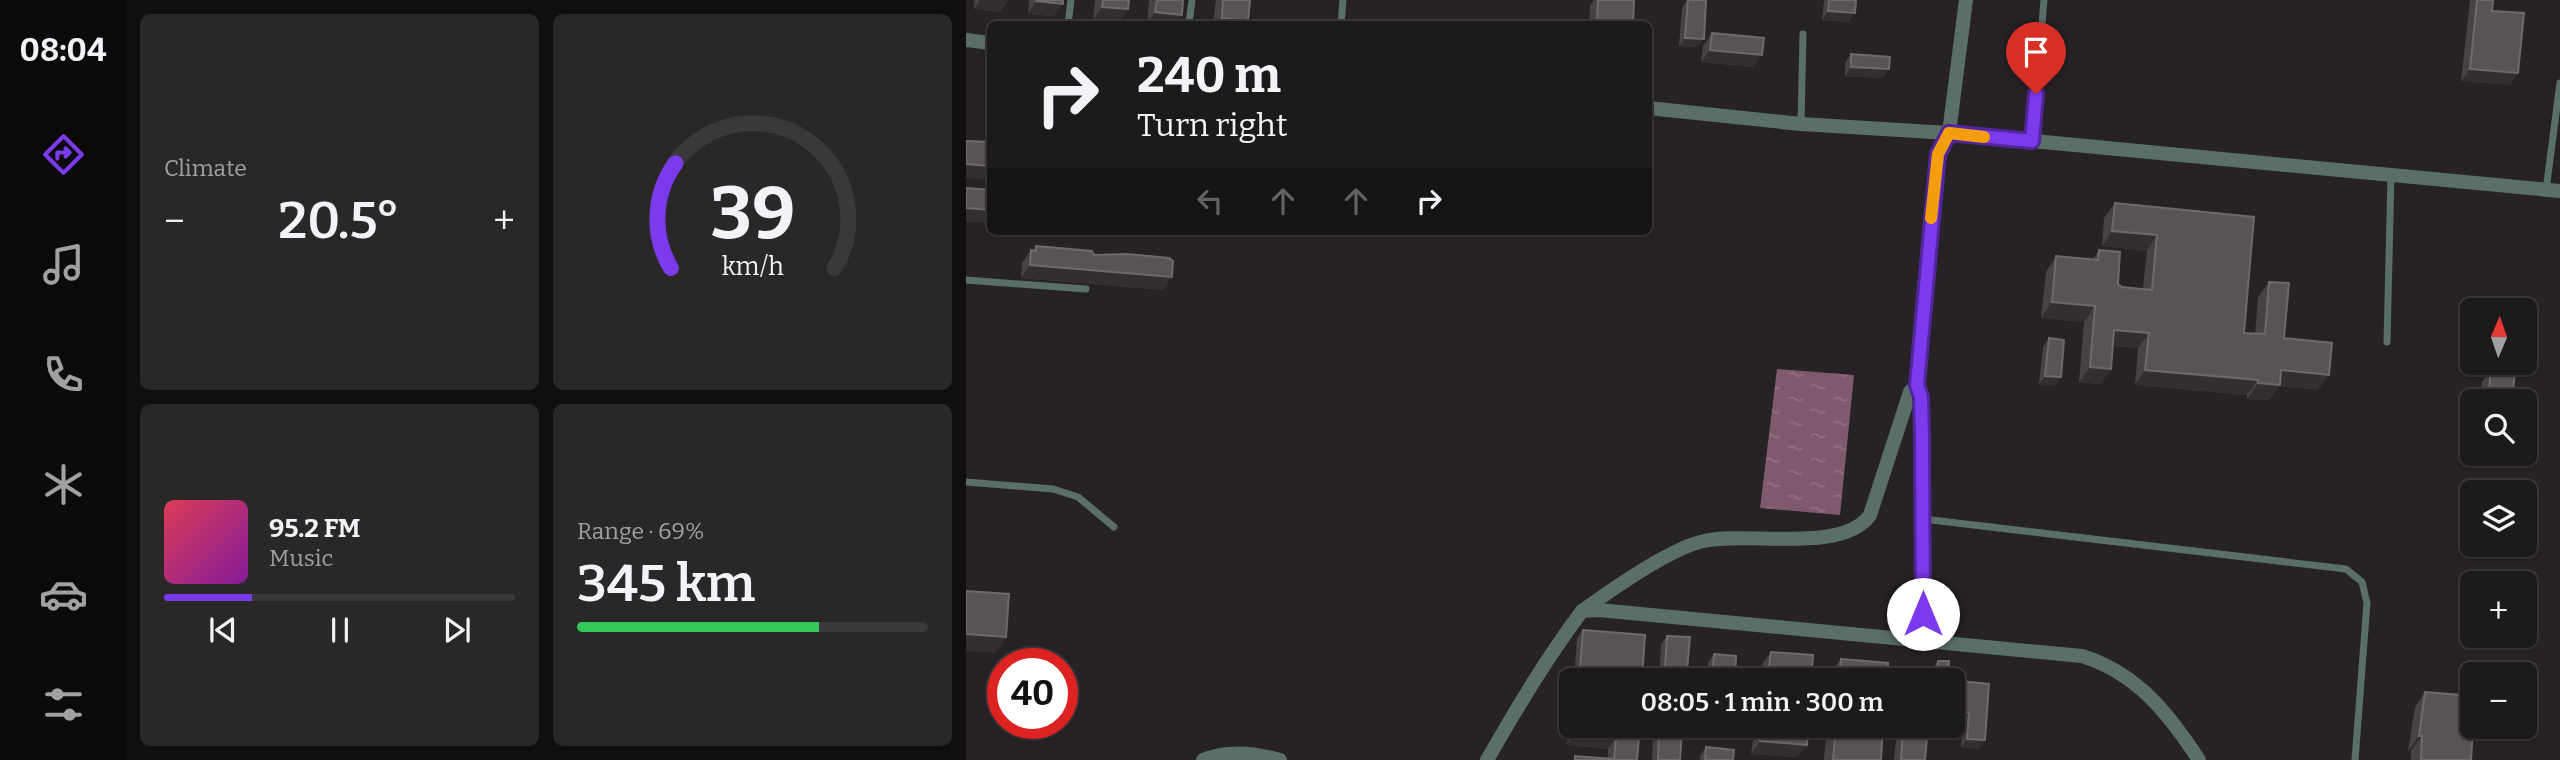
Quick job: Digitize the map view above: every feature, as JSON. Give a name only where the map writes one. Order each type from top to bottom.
[{"type":"street","points":[[1922,642],[1921,397],[1917,385],[1936,166],[1938,154],[1949,133],[1966,0]]},
{"type":"street","points":[[966,40],[987,43]]},
{"type":"street","points":[[1652,108],[1801,124],[1949,133],[2553,190]]},
{"type":"street","points":[[1487,760],[1522,696],[1582,611],[1661,561],[1701,541],[1722,538],[1831,536],[1859,527],[1870,515],[1910,392],[1917,385]]},
{"type":"street","points":[[1582,611],[2082,656],[2102,662],[2154,700],[2171,717],[2199,760]]},
{"type":"street","points":[[1203,760],[1232,754],[1263,755],[1280,760]]},
{"type":"lane","points":[[1068,21],[1071,0]]},
{"type":"lane","points":[[1189,21],[1192,0]]},
{"type":"lane","points":[[1341,21],[1343,0]]},
{"type":"lane","points":[[2032,141],[2044,0]]},
{"type":"lane","points":[[1801,124],[1803,34]]},
{"type":"lane","points":[[2553,190],[2560,83]]},
{"type":"lane","points":[[2387,342],[2391,175]]},
{"type":"lane","points":[[966,281],[1086,289]]},
{"type":"lane","points":[[966,490],[966,482],[1053,489],[1078,497],[1114,527]]},
{"type":"lane","points":[[1923,519],[2346,569],[2362,582],[2367,603],[2355,760]]},
{"type":"water","points":[[1777,369],[1854,375],[1840,515],[1760,508]]},
{"type":"building","points":[[1063,0],[1063,4],[1036,1]]},
{"type":"building","points":[[1103,0],[1129,0],[1128,9],[1102,7]]},
{"type":"building","points":[[1157,0],[1183,0],[1182,15],[1155,12]]},
{"type":"building","points":[[1223,0],[1250,0],[1248,21],[1222,18]]},
{"type":"building","points":[[1598,0],[1634,0],[1633,21],[1597,21]]},
{"type":"building","points":[[1688,0],[1706,0],[1704,39],[1685,38]]},
{"type":"building","points":[[1829,0],[1856,0],[1855,13],[1828,11]]},
{"type":"building","points":[[2477,0],[2493,0],[2492,11],[2524,13],[2518,73],[2470,69]]},
{"type":"building","points":[[1712,33],[1764,38],[1762,55],[1710,50]]},
{"type":"building","points":[[1851,54],[1890,57],[1889,69],[1851,67]]},
{"type":"building","points":[[966,141],[987,142],[987,166],[966,164]]},
{"type":"building","points":[[966,188],[987,190],[987,210],[966,208]]},
{"type":"building","points":[[2115,203],[2254,217],[2244,333],[2265,334],[2269,282],[2289,283],[2284,338],[2332,343],[2329,375],[2281,370],[2280,385],[2258,383],[2258,380],[2145,370],[2149,333],[2114,330],[2111,369],[2090,367],[2095,306],[2052,302],[2056,256],[2098,260],[2099,250],[2120,252],[2118,284],[2122,287],[2152,290],[2157,235],[2112,231]]},
{"type":"building","points":[[1036,246],[1092,251],[1094,255],[1127,254],[1169,258],[1173,261],[1172,277],[1030,265],[1031,250],[1036,251]]},
{"type":"building","points":[[2049,338],[2064,340],[2061,377],[2045,376]]},
{"type":"building","points":[[2490,375],[2515,375],[2513,389],[2489,389]]},
{"type":"building","points":[[966,591],[1009,594],[1006,637],[966,634]]},
{"type":"building","points":[[1583,630],[1645,635],[1643,668],[1580,668]]},
{"type":"building","points":[[1667,636],[1690,637],[1687,668],[1665,668]]},
{"type":"building","points":[[1771,652],[1813,655],[1812,668],[1769,668]]},
{"type":"building","points":[[1714,654],[1736,656],[1736,668],[1713,668]]},
{"type":"building","points":[[1841,659],[1888,663],[1888,668],[1840,668]]},
{"type":"building","points":[[1938,661],[1949,661],[1948,668],[1937,668]]},
{"type":"building","points":[[1965,681],[1989,684],[1985,740],[1967,739],[1969,713],[1965,713]]},
{"type":"building","points":[[2425,692],[2460,695],[2460,739],[2472,739],[2471,760],[2421,760],[2422,736],[2419,736]]},
{"type":"building","points":[[1616,738],[1639,738],[1637,760],[1575,760],[1575,756],[1614,759]]},
{"type":"building","points":[[1659,738],[1681,738],[1680,760],[1658,760]]},
{"type":"building","points":[[1760,738],[1807,738],[1807,745],[1760,741]]},
{"type":"building","points":[[1835,738],[1882,738],[1881,760],[1833,760]]},
{"type":"building","points":[[1902,738],[1927,738],[1925,760],[1901,760]]},
{"type":"building","points":[[1706,747],[1734,750],[1733,760],[1705,760]]},
{"type":"slow traffic","points":[[1931,218],[1938,154],[1949,133],[1984,137]]},
{"type":"route","points":[[1923,614],[1921,397],[1917,385],[1938,154],[1949,133],[2032,141],[2036,94]]}]
